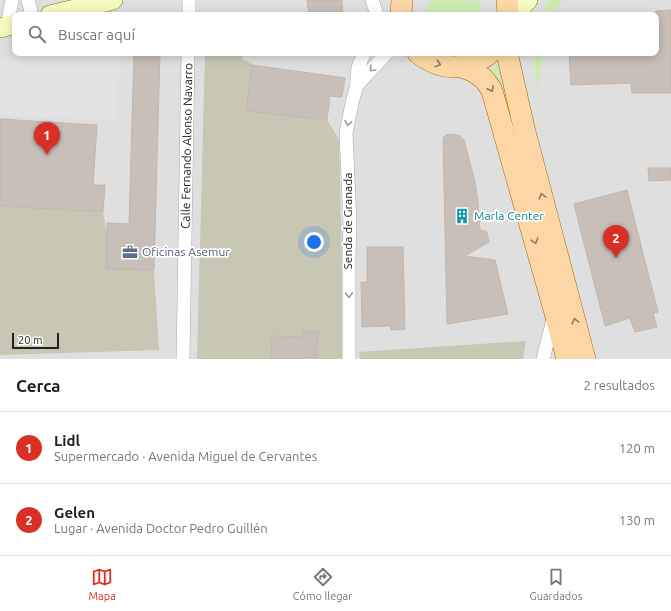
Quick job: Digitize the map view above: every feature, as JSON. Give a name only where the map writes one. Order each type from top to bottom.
[{"type":"main road","points":[[62,12],[112,0]]},
{"type":"main road","points":[[394,0],[400,12]]},
{"type":"main road","points":[[400,12],[402,0]]},
{"type":"main road","points":[[507,0],[508,12]]},
{"type":"main road","points":[[517,12],[528,0]]},
{"type":"main road","points":[[422,56],[437,64],[449,67],[461,67],[472,64],[486,56]]},
{"type":"main road","points":[[508,56],[525,132],[585,359]]},
{"type":"main road","points":[[461,67],[471,70],[481,76],[492,91],[567,359]]},
{"type":"street","points":[[7,26],[12,0]]},
{"type":"street","points":[[28,0],[31,12]]},
{"type":"street","points":[[189,0],[189,12]]},
{"type":"street","points":[[372,0],[376,12]]},
{"type":"street","name":"Calle Fernando Alonso Navarro","points":[[183,359],[188,56]]},
{"type":"street","points":[[358,85],[358,68],[363,56]]},
{"type":"street","points":[[358,85],[384,56]]},
{"type":"street","name":"Senda de Granada","points":[[349,359],[350,225],[346,132],[353,99],[358,85]]},
{"type":"street","points":[[543,359],[555,313]]},
{"type":"shaded area","points":[[0,0],[671,0],[671,359],[0,359]]},
{"type":"shaded area","points":[[12,56],[120,56],[116,120],[0,115],[0,59]]},
{"type":"shaded area","points":[[205,56],[242,56],[242,59],[253,64],[246,111],[327,120],[339,139],[344,359],[303,359],[318,332],[304,331],[303,337],[272,336],[271,359],[197,359]]},
{"type":"shaded area","points":[[0,206],[103,212],[107,235],[106,269],[154,270],[159,350],[0,355]]},
{"type":"shaded area","points":[[526,341],[523,359],[360,359],[359,352]]},
{"type":"green space","points":[[431,0],[477,0],[480,6],[480,12],[428,12],[428,6]]},
{"type":"green space","points":[[550,0],[564,0],[554,10],[546,11],[544,7]]},
{"type":"green space","points":[[535,56],[543,56],[536,91]]},
{"type":"green space","points":[[497,63],[513,123],[510,120],[495,77],[489,69]]},
{"type":"building","points":[[307,0],[342,0],[343,12],[309,12]]},
{"type":"building","points":[[671,10],[671,93],[632,93],[631,83],[571,85],[569,56],[659,56],[659,12],[656,11]]},
{"type":"building","points":[[134,56],[160,56],[154,270],[106,269],[107,223],[129,224]]},
{"type":"building","points":[[252,65],[345,78],[342,97],[330,96],[327,120],[246,111]]},
{"type":"building","points":[[0,119],[97,125],[93,185],[105,185],[103,212],[0,206]]},
{"type":"building","name":"Marla Center","points":[[451,134],[460,136],[464,140],[475,182],[480,230],[487,232],[489,242],[465,256],[495,260],[508,314],[447,324],[443,138],[446,135]]},
{"type":"building","points":[[648,168],[671,168],[671,180],[649,181]]},
{"type":"building","points":[[627,190],[658,312],[653,313],[657,327],[635,332],[630,318],[605,326],[574,204]]},
{"type":"building","points":[[367,247],[403,247],[405,329],[391,330],[391,326],[362,327],[361,282],[367,282]]},
{"type":"building","points":[[304,331],[318,332],[316,358],[303,357],[303,359],[271,359],[272,336],[303,337]]},
{"type":"place","name":"Lidl","points":[[47,155]]},
{"type":"place","name":"Marla Center","points":[[462,216]]},
{"type":"place","name":"Oficinas Asemur","points":[[130,252]]},
{"type":"place","name":"Gelen","points":[[616,258]]}]
